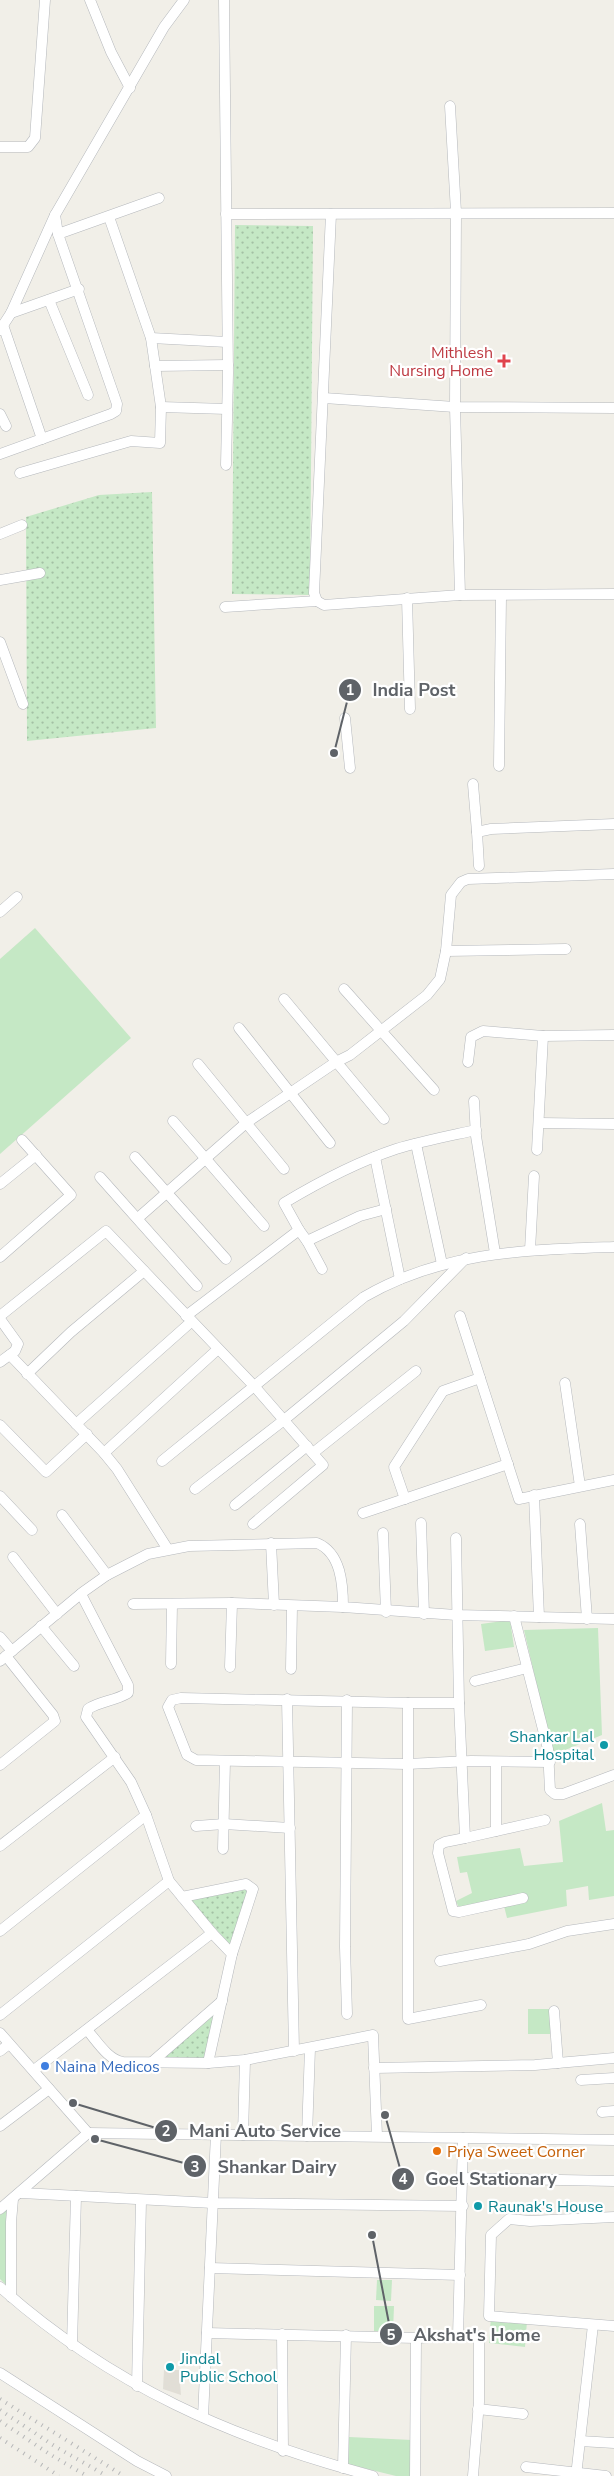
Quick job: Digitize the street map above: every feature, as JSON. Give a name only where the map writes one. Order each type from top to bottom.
[{"type":"street","points":[[0,147],[28,146],[35,138],[45,0]]},
{"type":"street","points":[[90,0],[111,52],[130,88]]},
{"type":"street","points":[[42,438],[2,328],[11,313],[55,215],[164,27],[184,0]]},
{"type":"street","points":[[224,0],[228,365],[226,465]]},
{"type":"street","points":[[450,106],[456,212],[455,407],[460,595]]},
{"type":"street","points":[[58,234],[159,198]]},
{"type":"street","points":[[226,214],[614,213]]},
{"type":"street","points":[[317,601],[314,592],[331,214]]},
{"type":"street","points":[[0,454],[116,411],[117,404],[79,289],[58,234],[55,215]]},
{"type":"street","points":[[20,472],[130,441],[160,443],[161,407],[151,338],[109,217]]},
{"type":"street","points":[[11,313],[79,289]]},
{"type":"street","points":[[49,300],[88,395]]},
{"type":"street","points":[[151,338],[227,342]]},
{"type":"street","points":[[155,366],[228,365]]},
{"type":"street","points":[[324,398],[455,407],[614,408]]},
{"type":"street","points":[[161,407],[227,410]]},
{"type":"street","points":[[0,414],[6,426]]},
{"type":"street","points":[[0,534],[22,525]]},
{"type":"street","points":[[0,580],[40,573]]},
{"type":"street","points":[[225,607],[317,601],[324,604],[460,595],[614,594]]},
{"type":"street","points":[[499,766],[501,596]]},
{"type":"street","points":[[407,598],[410,709]]},
{"type":"street","points":[[0,642],[24,704]]},
{"type":"street","points":[[344,718],[350,768]]},
{"type":"street","points":[[473,784],[479,866]]},
{"type":"street","points":[[477,832],[492,829],[614,824]]},
{"type":"street","points":[[138,1218],[246,1123],[336,1062],[350,1055],[427,995],[440,979],[446,951],[451,895],[461,882],[468,879],[614,874]]},
{"type":"street","points":[[0,912],[17,897]]},
{"type":"street","points":[[446,951],[566,949]]},
{"type":"street","points":[[344,989],[434,1090]]},
{"type":"street","points":[[284,999],[384,1118]]},
{"type":"street","points":[[238,1028],[330,1143]]},
{"type":"street","points":[[468,1062],[471,1037],[483,1031],[543,1036],[614,1035]]},
{"type":"street","points":[[537,1150],[540,1123],[543,1036]]},
{"type":"street","points":[[198,1064],[284,1169]]},
{"type":"street","points":[[474,1101],[476,1130],[495,1253]]},
{"type":"street","points":[[173,1121],[264,1226]]},
{"type":"street","points":[[540,1123],[614,1124]]},
{"type":"street","points":[[322,1269],[284,1203],[311,1187],[375,1156],[476,1130]]},
{"type":"street","points":[[0,1257],[71,1195],[22,1140]]},
{"type":"street","points":[[416,1144],[442,1264]]},
{"type":"street","points":[[0,1184],[36,1155]]},
{"type":"street","points":[[375,1156],[400,1279]]},
{"type":"street","points":[[135,1157],[226,1259]]},
{"type":"street","points":[[530,1250],[534,1176]]},
{"type":"street","points":[[100,1177],[197,1286]]},
{"type":"street","points":[[307,1241],[360,1216],[386,1209]]},
{"type":"street","points":[[76,1424],[188,1319],[298,1230]]},
{"type":"street","points":[[0,1362],[15,1351],[18,1344],[0,1318],[106,1231],[255,1387],[323,1465],[253,1524]]},
{"type":"street","points":[[162,1461],[364,1297],[400,1279],[442,1264],[495,1253],[614,1247]]},
{"type":"street","points":[[195,1489],[284,1420],[404,1321],[467,1258]]},
{"type":"street","points":[[27,1374],[71,1332],[144,1271]]},
{"type":"street","points":[[460,1316],[519,1499],[614,1480]]},
{"type":"street","points":[[104,1453],[218,1348]]},
{"type":"street","points":[[10,1355],[87,1434],[117,1468],[167,1548]]},
{"type":"street","points":[[235,1505],[416,1371]]},
{"type":"street","points":[[405,1499],[394,1467],[402,1454],[443,1391],[480,1378]]},
{"type":"street","points":[[565,1383],[580,1486]]},
{"type":"street","points":[[0,1425],[46,1472],[87,1434]]},
{"type":"street","points":[[363,1513],[508,1464]]},
{"type":"street","points":[[534,1495],[539,1617]]},
{"type":"street","points":[[0,1496],[32,1530]]},
{"type":"street","points":[[62,1515],[107,1575]]},
{"type":"street","points":[[421,1523],[424,1614]]},
{"type":"street","points":[[580,1524],[588,1619]]},
{"type":"street","points":[[383,1533],[386,1612]]},
{"type":"street","points":[[456,1538],[456,1615],[465,1838]]},
{"type":"street","points":[[6,1656],[41,1626],[107,1575],[148,1554],[167,1548],[317,1543],[326,1547],[340,1573],[343,1607]]},
{"type":"street","points":[[271,1544],[274,1605]]},
{"type":"street","points":[[13,1556],[57,1614]]},
{"type":"street","points":[[81,1594],[128,1685],[128,1693],[119,1699],[93,1706],[88,1709],[86,1716],[131,1782],[146,1815],[169,1882],[232,1954]]},
{"type":"street","points":[[133,1604],[232,1603],[343,1607],[424,1614],[614,1619]]},
{"type":"street","points":[[230,1667],[232,1603]]},
{"type":"street","points":[[171,1664],[172,1604]]},
{"type":"street","points":[[291,1669],[292,1606]]},
{"type":"street","points":[[514,1616],[540,1711],[550,1762],[550,1790],[555,1794],[614,1775]]},
{"type":"street","points":[[41,1626],[74,1666]]},
{"type":"street","points":[[0,1637],[6,1656],[55,1721],[0,1765]]},
{"type":"street","points":[[475,1681],[528,1668]]},
{"type":"street","points":[[459,1703],[181,1698],[172,1700],[168,1707],[187,1755],[196,1760],[407,1764],[550,1762]]},
{"type":"street","points":[[287,1699],[294,2051]]},
{"type":"street","points":[[347,1700],[345,1947],[347,2014]]},
{"type":"street","points":[[408,1703],[408,2019],[481,2005]]},
{"type":"street","points":[[0,1846],[115,1757]]},
{"type":"street","points":[[223,1849],[224,1761]]},
{"type":"street","points":[[496,1763],[496,1831]]},
{"type":"street","points":[[0,1931],[146,1815]]},
{"type":"street","points":[[523,1898],[459,1912],[453,1911],[438,1853],[439,1845],[445,1842],[545,1820]]},
{"type":"street","points":[[196,1826],[224,1824],[290,1828]]},
{"type":"street","points":[[0,2015],[169,1882]]},
{"type":"street","points":[[182,1897],[246,1884],[250,1885],[253,1889],[232,1954],[208,2063]]},
{"type":"street","points":[[440,1961],[529,1944],[567,1931],[614,1924]]},
{"type":"street","points":[[34,2070],[212,1933]]},
{"type":"street","points":[[152,2062],[222,2001]]},
{"type":"street","points":[[554,2011],[558,2063]]},
{"type":"street","points":[[87,2030],[109,2056],[117,2061],[208,2063],[245,2060],[373,2035],[377,2136]]},
{"type":"street","points":[[0,2033],[88,2133]]},
{"type":"street","points":[[0,2050],[9,2044]]},
{"type":"street","points":[[307,2136],[310,2048]]},
{"type":"street","points":[[374,2068],[558,2063],[614,2058]]},
{"type":"street","points":[[243,2135],[245,2060]]},
{"type":"street","points":[[581,2080],[614,2078]]},
{"type":"street","points":[[0,2126],[49,2089]]},
{"type":"street","points":[[602,2112],[614,2111]]},
{"type":"street","points":[[0,2209],[88,2133],[614,2140],[614,2144]]},
{"type":"street","points":[[203,2418],[216,2134]]},
{"type":"street","points":[[458,2337],[463,2206],[463,2138]]},
{"type":"street","points":[[463,2178],[614,2181]]},
{"type":"street","points":[[17,2196],[76,2196],[213,2203],[463,2206]]},
{"type":"street","points":[[12,2297],[10,2243],[17,2196]]},
{"type":"street","points":[[72,2346],[76,2196]]},
{"type":"street","points":[[137,2386],[141,2200]]},
{"type":"street","points":[[614,2216],[530,2221],[509,2219],[491,2236],[489,2316],[614,2326]]},
{"type":"street","points":[[210,2268],[460,2275]]},
{"type":"street","points":[[0,2287],[72,2346],[137,2386],[203,2418],[283,2451],[373,2476]]},
{"type":"street","points":[[576,2474],[593,2325]]},
{"type":"street","points":[[207,2333],[346,2334],[416,2338],[479,2336],[478,2409],[473,2476]]},
{"type":"street","points":[[282,2334],[283,2451]]},
{"type":"street","points":[[343,2468],[346,2334]]},
{"type":"street","points":[[415,2476],[416,2338]]},
{"type":"street","points":[[0,2372],[137,2461],[166,2476]]},
{"type":"street","points":[[478,2409],[523,2414]]},
{"type":"street","points":[[580,2441],[614,2443]]},
{"type":"street","points":[[526,2468],[606,2476]]},
{"type":"shaded area","points":[[164,2370],[179,2370],[181,2395],[163,2389]]},
{"type":"green space","points":[[235,225],[313,226],[310,595],[232,594]]},
{"type":"green space","points":[[152,492],[156,728],[27,741],[26,517],[99,495]]},
{"type":"green space","points":[[35,928],[131,1038],[0,1154],[0,959]]},
{"type":"green space","points":[[510,1620],[514,1647],[485,1651],[481,1624]]},
{"type":"green space","points":[[598,1628],[602,1735],[553,1755],[524,1630]]},
{"type":"green space","points":[[602,1803],[606,1831],[614,1830],[614,1896],[589,1900],[588,1886],[566,1890],[567,1906],[507,1918],[502,1898],[459,1908],[456,1901],[472,1893],[467,1872],[460,1873],[457,1857],[520,1848],[524,1866],[563,1862],[559,1821]]},
{"type":"green space","points":[[247,1887],[248,1889],[231,1946],[190,1900]]},
{"type":"green space","points":[[222,2001],[208,2063],[152,2062]]},
{"type":"green space","points":[[528,2009],[550,2009],[550,2034],[528,2034]]},
{"type":"green space","points":[[8,2209],[7,2286],[0,2279],[0,2215]]},
{"type":"green space","points":[[377,2280],[392,2280],[391,2301],[376,2300]]},
{"type":"green space","points":[[374,2306],[394,2306],[393,2332],[374,2331]]},
{"type":"green space","points":[[491,2317],[527,2321],[525,2347],[489,2343]]},
{"type":"green space","points":[[349,2437],[412,2440],[411,2476],[396,2476],[347,2464]]},
{"type":"railway","points":[[0,2399],[124,2476]]},
{"type":"railway","points":[[0,2410],[56,2447],[107,2476]]},
{"type":"railway","points":[[0,2421],[87,2476]]},
{"type":"railway","points":[[0,2438],[59,2476]]},
{"type":"place","name":"Mithlesh Nursing Home","points":[[504,361]]},
{"type":"place","name":"India Post","points":[[334,753]]},
{"type":"place","name":"Shankar Lal Hospital","points":[[604,1745]]},
{"type":"place","name":"Naina Medicos","points":[[45,2066]]},
{"type":"place","name":"Mani Auto Service","points":[[73,2103]]},
{"type":"place","name":"Goel Stationary","points":[[385,2115]]},
{"type":"place","name":"Shankar Dairy","points":[[95,2139]]},
{"type":"place","name":"Priya Sweet Corner","points":[[437,2151]]},
{"type":"place","name":"Raunak's House","points":[[478,2206]]},
{"type":"place","name":"Akshat's Home","points":[[372,2235]]},
{"type":"place","name":"Jindal Public School","points":[[170,2367]]}]
